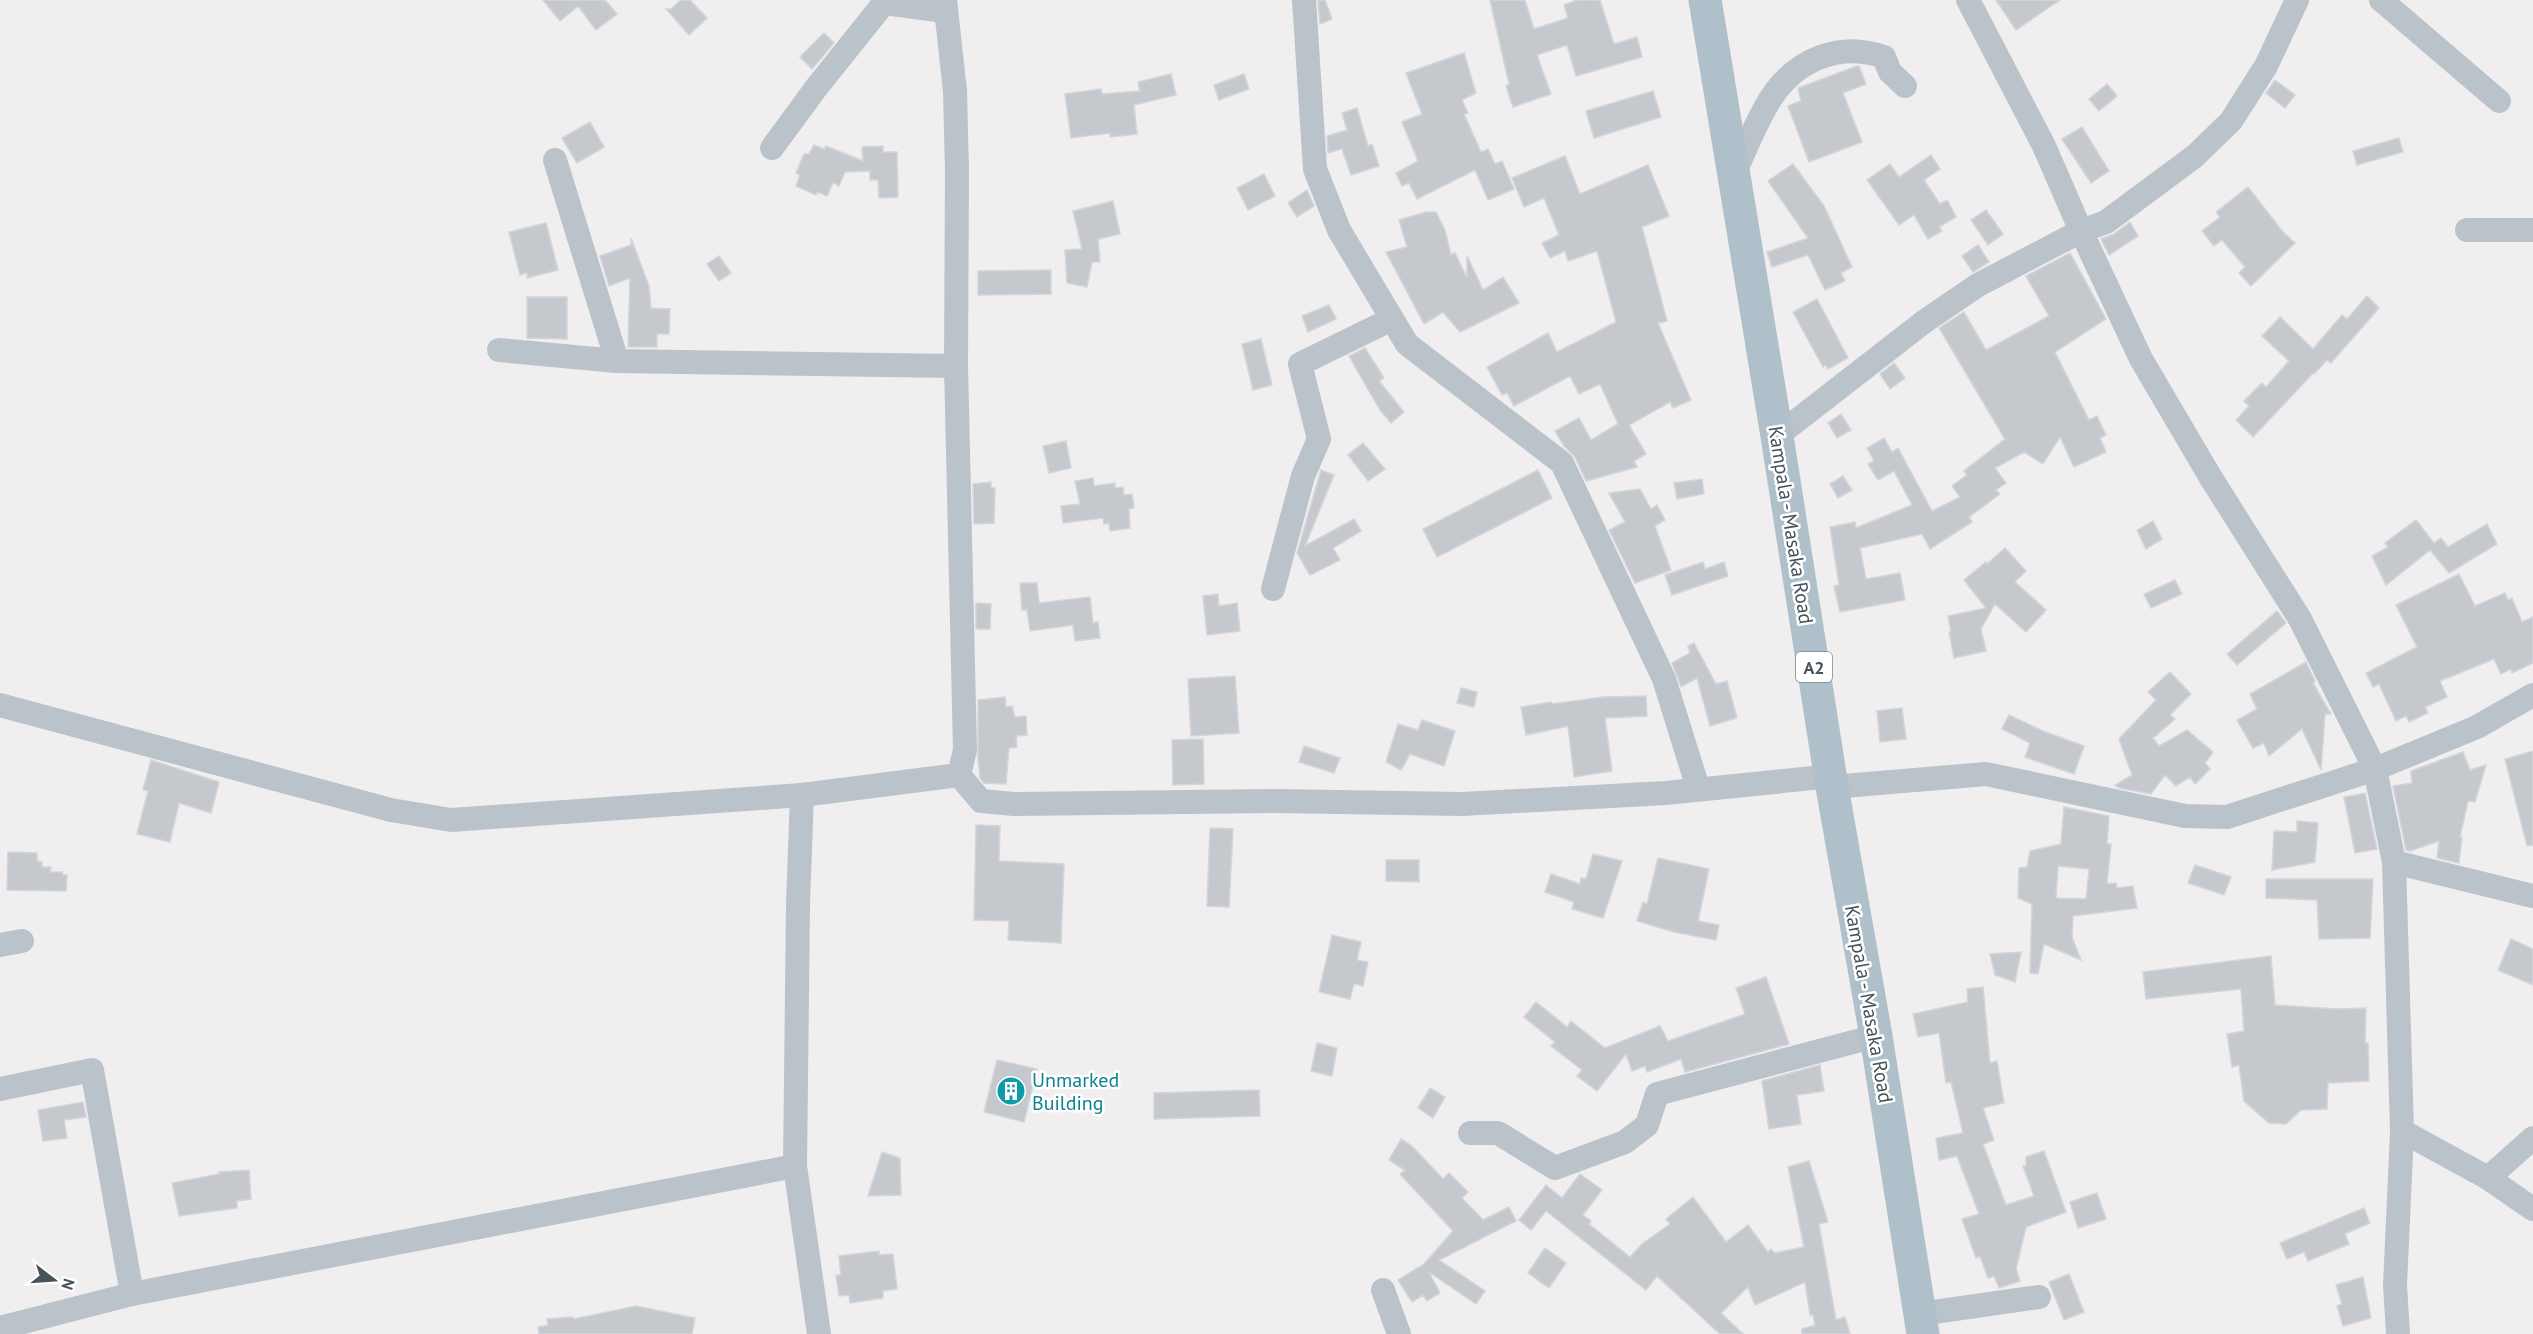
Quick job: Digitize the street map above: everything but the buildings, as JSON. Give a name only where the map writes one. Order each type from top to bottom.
[{"type":"main road","name":"Kampala - Masaka Road","points":[[1705,0],[1922,1324]]},
{"type":"street","points":[[1304,0],[1315,169],[1339,230],[1407,344],[1562,463],[1664,678],[1698,788]]},
{"type":"street","points":[[1968,0],[2044,146],[2141,359],[2211,478],[2300,620],[2375,769],[2394,862],[2402,1131],[2395,1285],[2398,1334]]},
{"type":"street","points":[[1777,436],[1925,321],[1978,285],[2081,231],[2106,222],[2195,156],[2231,122],[2266,66],[2297,0]]},
{"type":"street","points":[[2381,0],[2499,100]]},
{"type":"street","points":[[772,148],[883,2],[945,6],[955,91],[957,158],[956,366],[965,750],[959,775]]},
{"type":"street","points":[[1734,174],[1770,99],[1790,74],[1827,53],[1866,51],[1884,57],[1890,72],[1905,86]]},
{"type":"street","points":[[555,160],[617,361]]},
{"type":"street","points":[[2467,230],[2533,230]]},
{"type":"street","points":[[1273,589],[1303,476],[1319,440],[1300,364],[1392,319]]},
{"type":"street","points":[[499,350],[617,361],[956,366]]},
{"type":"street","points":[[959,775],[981,801],[1014,804],[1276,801],[1462,804],[1666,793],[1698,788],[1986,774],[2186,816],[2227,817],[2375,769],[2477,727],[2533,695]]},
{"type":"street","points":[[0,705],[391,810],[451,820],[802,795],[959,775]]},
{"type":"street","points":[[802,795],[798,905],[795,1166],[819,1334]]},
{"type":"street","points":[[2394,862],[2533,896]]},
{"type":"street","points":[[1470,1133],[1498,1133],[1555,1168],[1625,1142],[1647,1125],[1657,1094],[1876,1036]]},
{"type":"street","points":[[0,1089],[92,1070],[132,1294]]},
{"type":"street","points":[[2402,1131],[2488,1178],[2533,1209]]},
{"type":"street","points":[[2488,1178],[2533,1138]]},
{"type":"street","points":[[0,1328],[132,1294],[795,1166]]},
{"type":"street","points":[[1383,1290],[1399,1334]]},
{"type":"street","points":[[1922,1324],[2039,1297]]},
{"type":"place","name":"Unmarked Building","points":[[1011,1091]]}]
